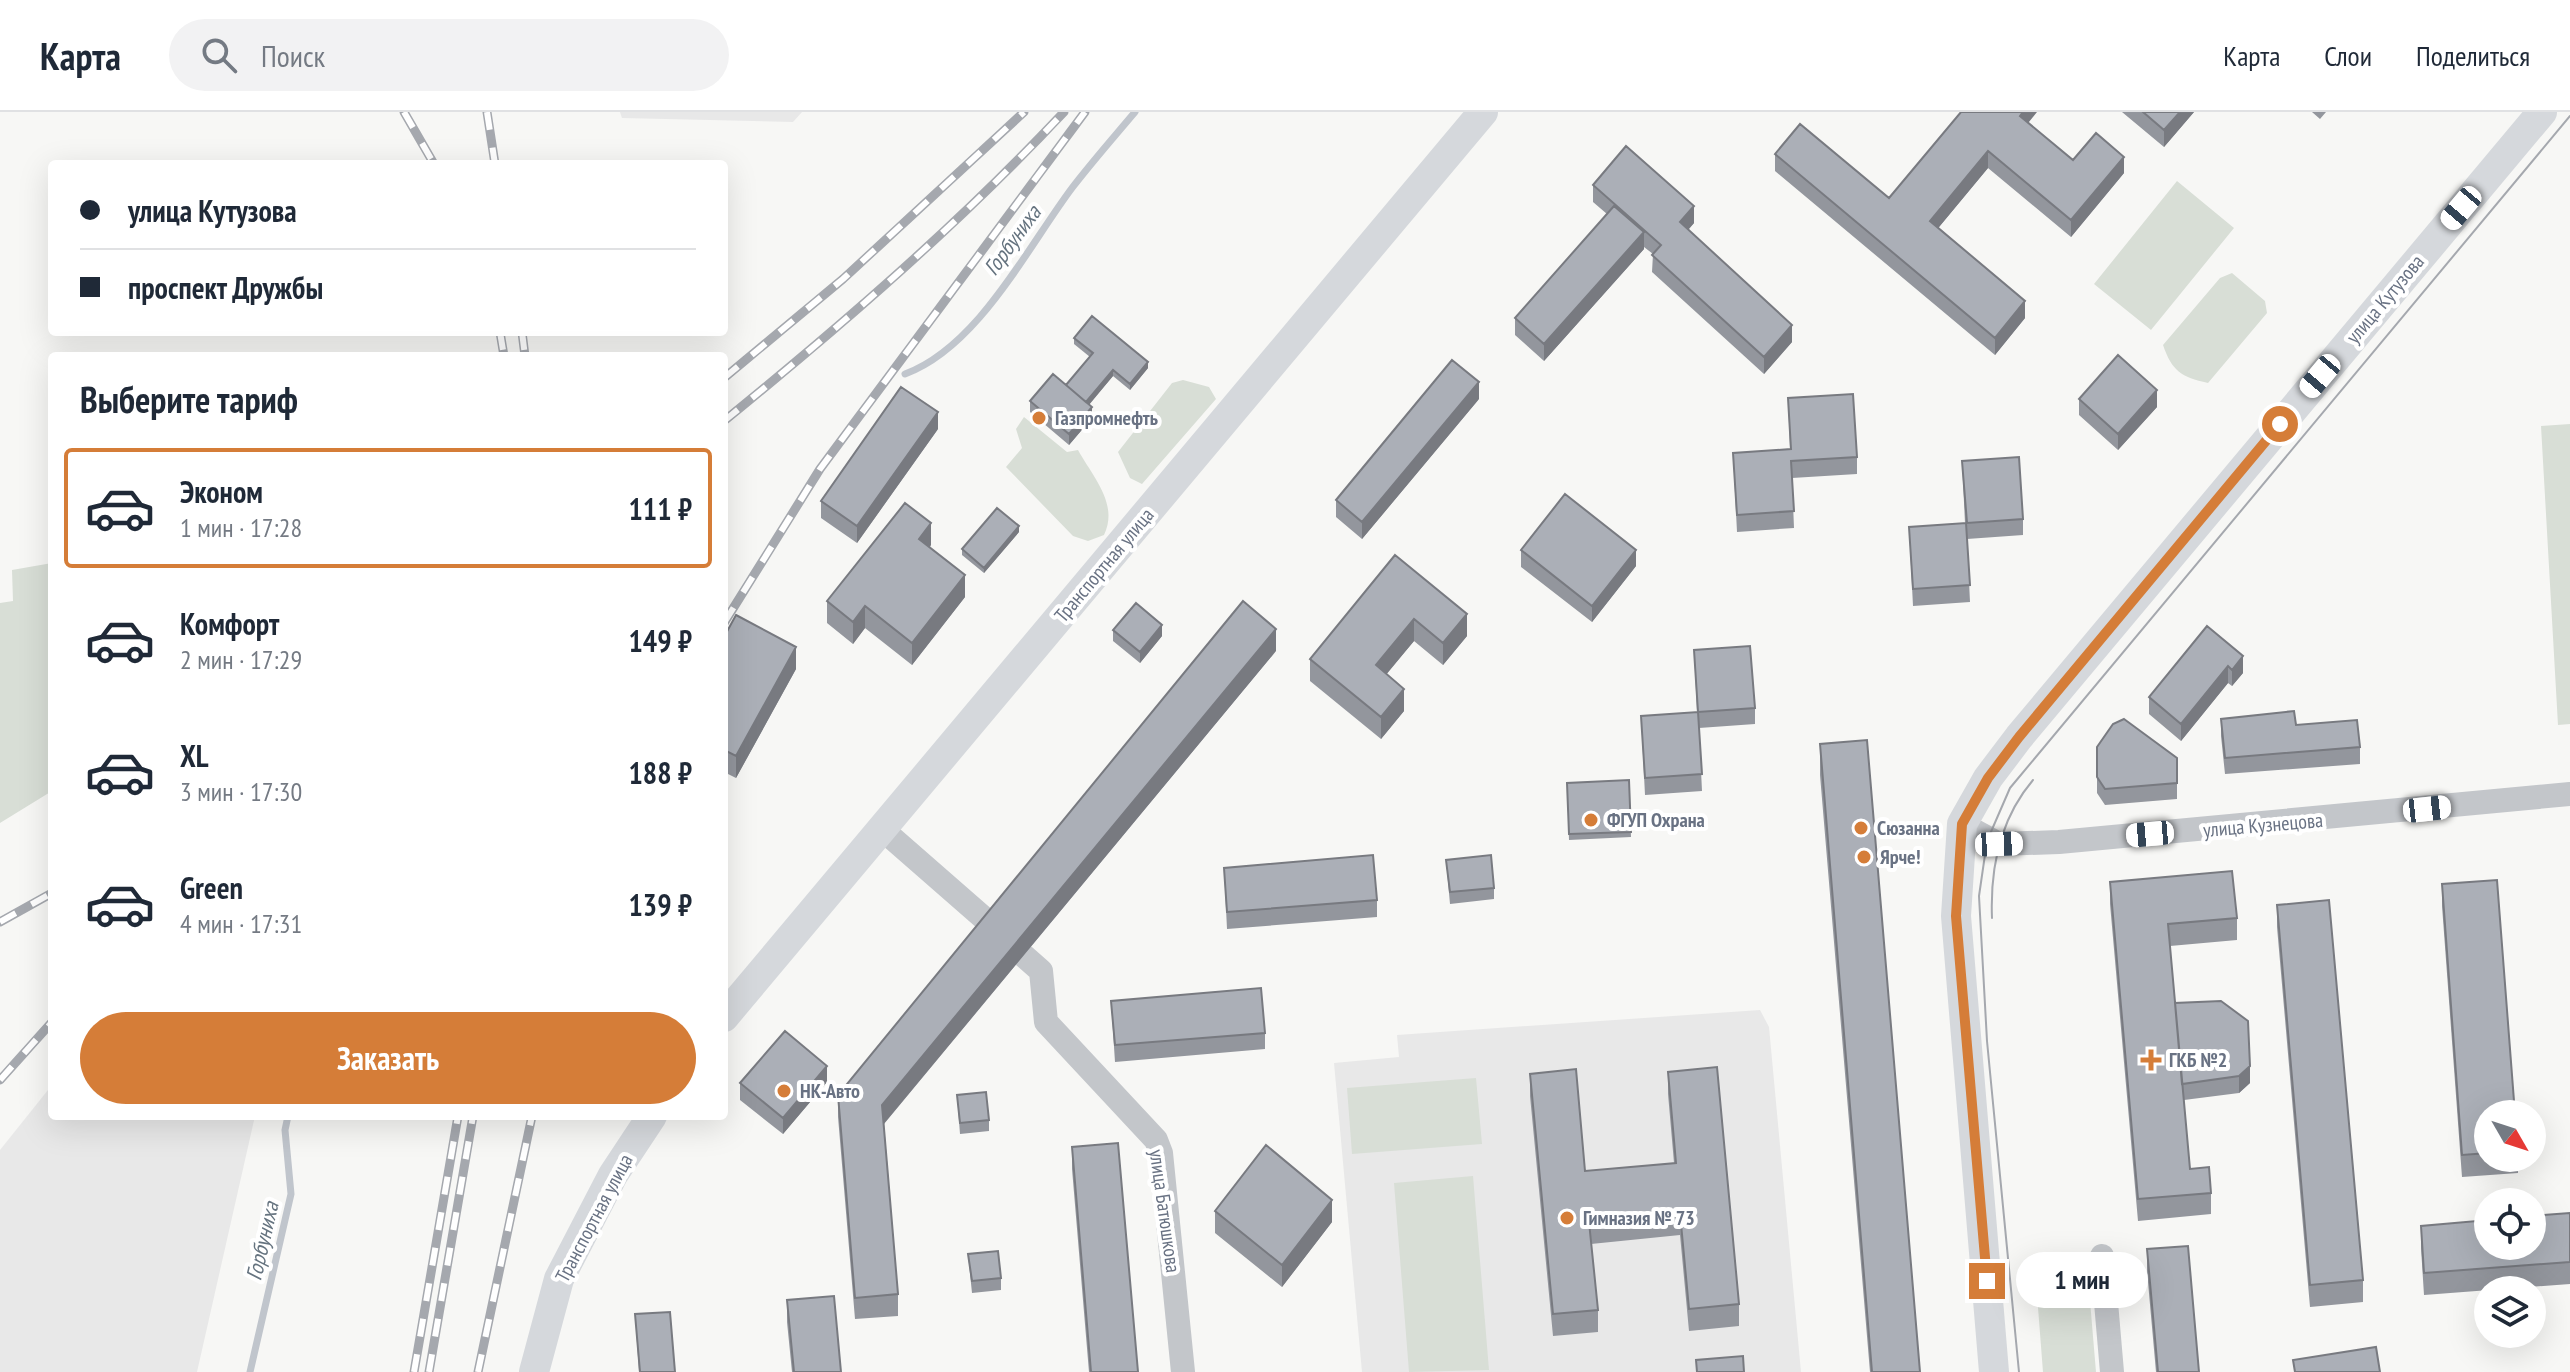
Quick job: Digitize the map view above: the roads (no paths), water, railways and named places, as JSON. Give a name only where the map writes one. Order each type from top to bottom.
[{"type":"main road","name":"Транспортная улица","points":[[728,1012],[1483,112]]},
{"type":"main road","name":"улица Кутузова","points":[[1962,824],[1988,778],[2019,737],[2542,112]]},
{"type":"main road","points":[[1962,824],[1956,916],[1994,1372]]},
{"type":"main road","name":"Транспортная улица","points":[[534,1372],[559,1279],[613,1175],[649,1120]]},
{"type":"street","name":"улица Кузнецова","points":[[1962,824],[1999,844],[2059,842],[2570,794]]},
{"type":"street","points":[[883,830],[994,927]]},
{"type":"street","name":"улица Батюшкова","points":[[1024,956],[1041,971],[1046,1022],[1156,1140],[1161,1153],[1183,1372]]},
{"type":"street","points":[[2102,1256],[2112,1372]]},
{"type":"waterway","name":"Горбуниха","points":[[905,374],[931,361],[956,342],[978,319],[1019,266],[1072,188],[1135,112]]},
{"type":"waterway","name":"Горбуниха","points":[[250,1372],[291,1194],[285,1130],[287,1120]]},
{"type":"tram line","points":[[2019,1372],[1987,1041],[1979,896],[1987,841],[2010,788],[2570,116]]},
{"type":"tram line","points":[[1992,918],[1993,881],[1999,845],[2012,811],[2033,780]]},
{"type":"railway","points":[[404,112],[432,160]]},
{"type":"railway","points":[[487,112],[494,160]]},
{"type":"railway","points":[[728,375],[843,279],[1024,112]]},
{"type":"railway","points":[[728,418],[899,272],[983,194],[1064,112]]},
{"type":"railway","points":[[728,617],[820,469],[1085,112]]},
{"type":"railway","points":[[501,336],[503,352]]},
{"type":"railway","points":[[522,336],[524,352]]},
{"type":"railway","points":[[0,922],[48,895]]},
{"type":"railway","points":[[0,1080],[48,1026]]},
{"type":"railway","points":[[414,1372],[457,1120]]},
{"type":"railway","points":[[429,1372],[472,1120]]},
{"type":"railway","points":[[478,1372],[531,1120]]},
{"type":"place","name":"Газпромнефть","points":[[1039,418]]},
{"type":"place","name":"ФГУП Охрана","points":[[1591,820]]},
{"type":"place","name":"Сюзанна","points":[[1861,828]]},
{"type":"place","name":"Ярче!","points":[[1864,857]]},
{"type":"place","name":"ГКБ №2","points":[[2151,1060]]},
{"type":"place","name":"НК-Авто","points":[[784,1091]]},
{"type":"place","name":"Гимназия № 73","points":[[1567,1218]]}]
